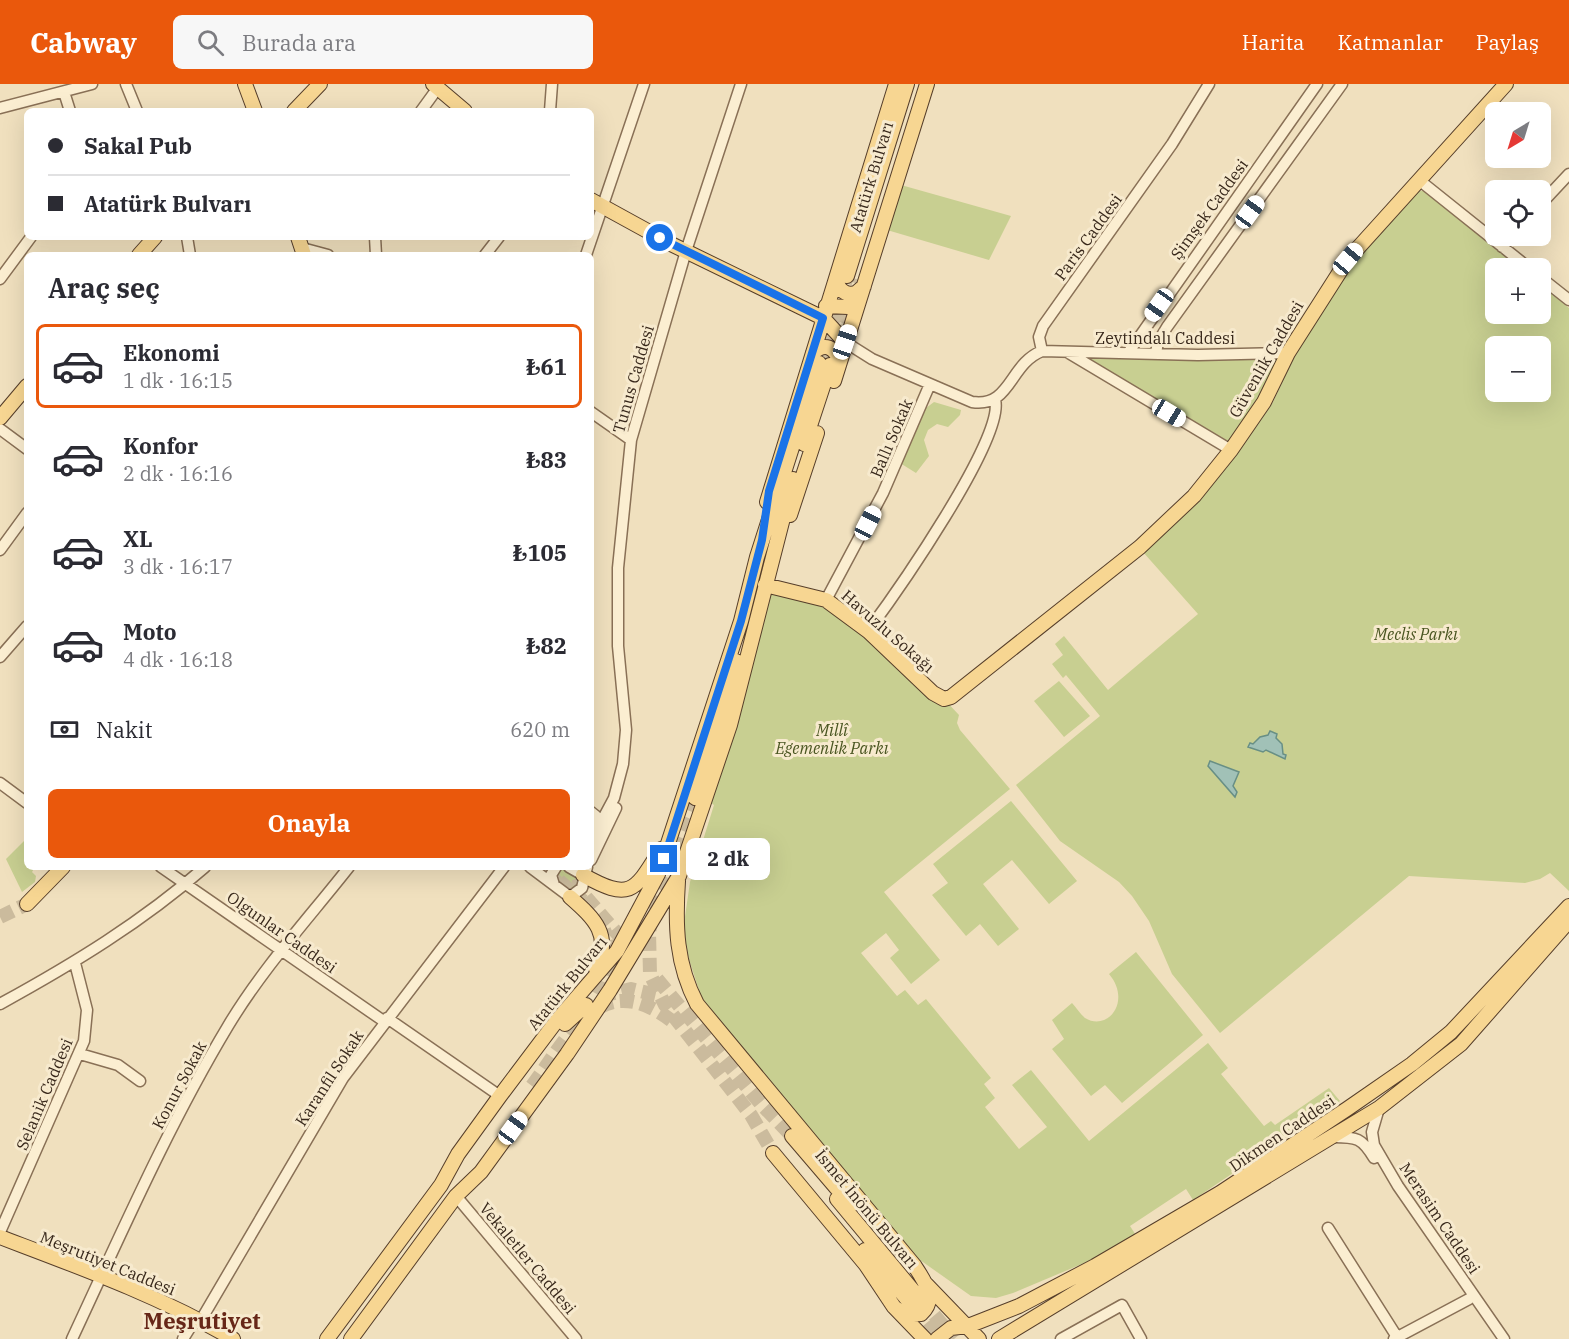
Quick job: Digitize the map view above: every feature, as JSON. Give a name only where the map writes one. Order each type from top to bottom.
[{"type":"main road","points":[[245,84],[254,108]]},
{"type":"main road","points":[[297,108],[320,84]]},
{"type":"main road","points":[[825,312],[848,306],[896,84]]},
{"type":"main road","name":"Atatürk Bulvarı","points":[[853,284],[907,84]]},
{"type":"main road","name":"Atatürk Bulvarı","points":[[853,284],[918,84]]},
{"type":"main road","points":[[825,360],[845,342],[853,284],[927,84]]},
{"type":"main road","name":"Güvenlik Caddesi","points":[[951,698],[1166,524],[1194,496],[1231,450],[1264,402],[1288,353],[1348,259],[1506,84]]},
{"type":"main road","points":[[435,86],[461,108]]},
{"type":"main road","points":[[597,204],[686,251],[825,312],[845,342]]},
{"type":"main road","points":[[142,252],[152,240]]},
{"type":"main road","points":[[825,360],[825,312],[853,284]]},
{"type":"main road","name":"Atatürk Bulvarı","points":[[351,1339],[456,1196],[480,1172],[591,1020],[678,876],[730,725],[778,534],[798,495],[825,360]]},
{"type":"main road","name":"Atatürk Bulvarı","points":[[327,1339],[441,1185],[458,1154],[500,1096],[558,1019],[617,951],[635,918],[661,866],[741,621],[762,540],[769,491],[825,360]]},
{"type":"main road","points":[[0,418],[24,390]]},
{"type":"main road","name":"Havuzlu Sokağı","points":[[765,585],[826,600],[868,631],[933,693],[944,699],[951,698]]},
{"type":"main road","points":[[695,798],[740,647],[741,621]]},
{"type":"main road","points":[[680,808],[690,816],[701,814]]},
{"type":"main road","points":[[585,871],[616,891],[631,888],[639,883],[673,829]]},
{"type":"main road","points":[[678,876],[676,915],[679,958],[687,984],[697,1004],[914,1264],[927,1285],[929,1302],[921,1314],[906,1315],[894,1307]]},
{"type":"main road","points":[[26,902],[49,878]]},
{"type":"main road","points":[[570,897],[597,925],[603,942],[601,960],[589,985]]},
{"type":"main road","name":"Dikmen Caddesi","points":[[937,1339],[951,1328],[968,1326],[1038,1297],[1220,1193],[1347,1109],[1451,1032],[1569,906]]},
{"type":"main road","name":"Dikmen Caddesi","points":[[999,1339],[1379,1108],[1461,1044],[1569,921]]},
{"type":"main road","points":[[441,1185],[465,1158],[557,1034],[586,1005]]},
{"type":"main road","points":[[1451,1032],[1461,1044]]},
{"type":"main road","points":[[1439,1042],[1449,1055]]},
{"type":"main road","points":[[456,1196],[532,1086]]},
{"type":"main road","points":[[783,1144],[979,1339]]},
{"type":"main road","points":[[783,1144],[894,1307],[925,1339]]},
{"type":"main road","name":"İsmet İnönü Bulvarı","points":[[783,1144],[916,1302]]},
{"type":"main road","name":"Meşrutiyet Caddesi","points":[[0,1237],[102,1275],[198,1319],[233,1339]]},
{"type":"street","points":[[0,108],[92,84]]},
{"type":"street","points":[[126,84],[136,108]]},
{"type":"street","points":[[550,108],[552,84]]},
{"type":"street","points":[[597,204],[644,84]]},
{"type":"street","name":"Tunus Caddesi","points":[[594,835],[614,798],[623,764],[626,730],[618,646],[618,568],[631,440],[686,251],[741,84]]},
{"type":"street","name":"Paris Caddesi","points":[[1042,351],[1039,337],[1042,326],[1172,144],[1209,84]]},
{"type":"street","name":"Şimşek Caddesi","points":[[1128,353],[1317,84]]},
{"type":"street","points":[[1156,353],[1158,342],[1167,327],[1341,84]]},
{"type":"street","points":[[423,108],[435,86]]},
{"type":"street","points":[[64,92],[69,108]]},
{"type":"street","points":[[1303,104],[1319,116]]},
{"type":"street","points":[[1551,193],[1569,174]]},
{"type":"street","points":[[1419,180],[1516,258]]},
{"type":"street","points":[[0,279],[29,240]]},
{"type":"street","points":[[487,252],[497,240]]},
{"type":"street","points":[[301,247],[318,252]]},
{"type":"street","points":[[1551,286],[1569,300]]},
{"type":"street","points":[[845,342],[872,359],[972,402],[988,403],[995,400],[1019,366],[1029,357],[1042,351]]},
{"type":"street","name":"Zeytindalı Caddesi","points":[[1042,351],[1288,353]]},
{"type":"street","points":[[1067,352],[1231,450]]},
{"type":"street","name":"Ballı Sokak","points":[[826,600],[883,493],[930,384]]},
{"type":"street","points":[[868,631],[912,567],[978,457],[997,417],[995,400]]},
{"type":"street","points":[[594,414],[631,440]]},
{"type":"street","points":[[0,429],[24,447]]},
{"type":"street","points":[[0,550],[24,517]]},
{"type":"street","points":[[1,655],[24,629]]},
{"type":"street","name":"Tunus Caddesi","points":[[594,854],[620,801],[629,764],[629,739],[626,730]]},
{"type":"street","points":[[0,783],[24,801]]},
{"type":"street","points":[[17,796],[24,806]]},
{"type":"street","name":"Olgunlar Caddesi","points":[[166,870],[500,1096]]},
{"type":"street","points":[[0,1004],[75,963],[201,870]]},
{"type":"street","name":"Konur Sokak","points":[[72,1339],[204,1068],[244,1001],[347,870]]},
{"type":"street","name":"Karanfil Sokak","points":[[183,1339],[198,1319],[336,1089],[502,870]]},
{"type":"street","points":[[534,870],[570,897],[582,888],[585,871]]},
{"type":"street","points":[[552,870],[554,886]]},
{"type":"street","name":"Selanik Caddesi","points":[[0,1232],[80,1054],[88,1018],[75,963]]},
{"type":"street","points":[[80,1054],[118,1065],[140,1081]]},
{"type":"street","name":"Merasim Caddesi","points":[[1379,1108],[1372,1132],[1374,1145],[1398,1186],[1504,1339]]},
{"type":"street","name":"Merasim Caddesi","points":[[1334,1137],[1354,1137],[1366,1145],[1390,1186],[1496,1339]]},
{"type":"street","name":"Vekaletler Caddesi","points":[[456,1196],[576,1339]]},
{"type":"street","points":[[1328,1228],[1395,1338],[1469,1299]]},
{"type":"street","points":[[1061,1339],[1122,1305],[1141,1339]]},
{"type":"green space","points":[[901,185],[1011,216],[989,260],[887,230]]},
{"type":"green space","name":"Meclis Parkı","points":[[1416,191],[1424,191],[1485,240],[1485,246],[1493,246],[1508,258],[1485,258],[1485,324],[1551,324],[1551,293],[1569,308],[1569,891],[1550,873],[1540,879],[1525,883],[1409,876],[1220,1033],[1172,974],[1149,921],[1132,896],[1119,882],[1060,841],[1016,785],[1100,716],[1066,675],[1063,678],[1052,664],[1063,655],[1055,644],[1064,636],[1108,690],[1198,614],[1143,552],[1198,501],[1237,454],[1273,402],[1294,357],[1344,276]]},
{"type":"green space","points":[[1067,352],[1288,353],[1231,450]]},
{"type":"green space","points":[[934,402],[961,410],[960,415],[948,427],[937,424],[928,430],[924,440],[929,456],[916,473],[900,463],[926,408]]},
{"type":"green space","name":"Millî Egemenlik Parkı","points":[[765,585],[826,600],[944,699],[959,715],[957,723],[960,730],[1010,789],[884,892],[940,960],[911,984],[890,958],[899,950],[886,933],[861,953],[897,996],[905,990],[918,1005],[926,999],[991,1078],[984,1084],[995,1098],[985,1107],[1019,1149],[1047,1127],[1012,1085],[1031,1070],[1089,1141],[1208,1043],[1228,1068],[1221,1074],[1264,1126],[1271,1121],[1275,1125],[1329,1088],[1340,1101],[1193,1200],[1186,1189],[1130,1226],[1139,1240],[1013,1293],[996,1298],[971,1296],[920,1260],[838,1166],[702,1000],[682,937],[690,882],[714,805],[711,803]]},
{"type":"green space","points":[[1059,681],[1090,716],[1064,737],[1034,701]]},
{"type":"green space","points":[[1011,801],[1077,881],[1049,904],[1012,860],[983,884],[1019,929],[998,946],[980,924],[966,936],[932,895],[948,883],[933,864]]},
{"type":"green space","points":[[24,841],[24,870],[33,870],[32,872],[36,876],[35,882],[22,892],[6,859]]},
{"type":"green space","points":[[556,870],[574,870],[583,875],[575,896],[554,886]]},
{"type":"green space","points":[[1136,952],[1203,1035],[1122,1103],[1105,1085],[1091,1096],[1052,1049],[1064,1039],[1052,1020],[1072,1003],[1085,1018],[1102,1021],[1109,1017],[1118,1003],[1118,994],[1116,984],[1109,974]]},
{"type":"water","points":[[1270,731],[1277,734],[1276,738],[1282,744],[1283,754],[1286,755],[1285,759],[1266,750],[1263,752],[1248,747],[1260,737],[1268,735]]},
{"type":"water","points":[[1210,761],[1239,772],[1233,786],[1237,792],[1235,797],[1208,766]]},
{"type":"tunnel","points":[[836,343],[856,279]]},
{"type":"tunnel","points":[[819,363],[846,280]]},
{"type":"tunnel","points":[[695,798],[658,891],[649,932],[650,974],[665,1005],[751,1115],[773,1153]]},
{"type":"tunnel","points":[[544,870],[559,881]]},
{"type":"tunnel","points":[[578,878],[585,896],[640,960]]},
{"type":"tunnel","points":[[559,881],[583,901]]},
{"type":"tunnel","points":[[0,917],[27,904]]},
{"type":"tunnel","points":[[586,1012],[607,973],[609,952],[604,930]]},
{"type":"tunnel","points":[[657,979],[761,1104],[792,1136]]},
{"type":"tunnel","points":[[601,996],[631,989],[661,996]]},
{"type":"tunnel","points":[[532,1086],[575,1028],[590,1013],[607,1004],[626,1001],[647,1006],[672,1021]]},
{"type":"tunnel","points":[[921,1299],[954,1339]]},
{"type":"tunnel","points":[[913,1307],[940,1339]]},
{"type":"district","name":"Meşrutiyet","points":[[202,1320]]},
{"type":"route","points":[[660,238],[823,318],[769,491],[762,540],[741,621],[664,859]]}]
